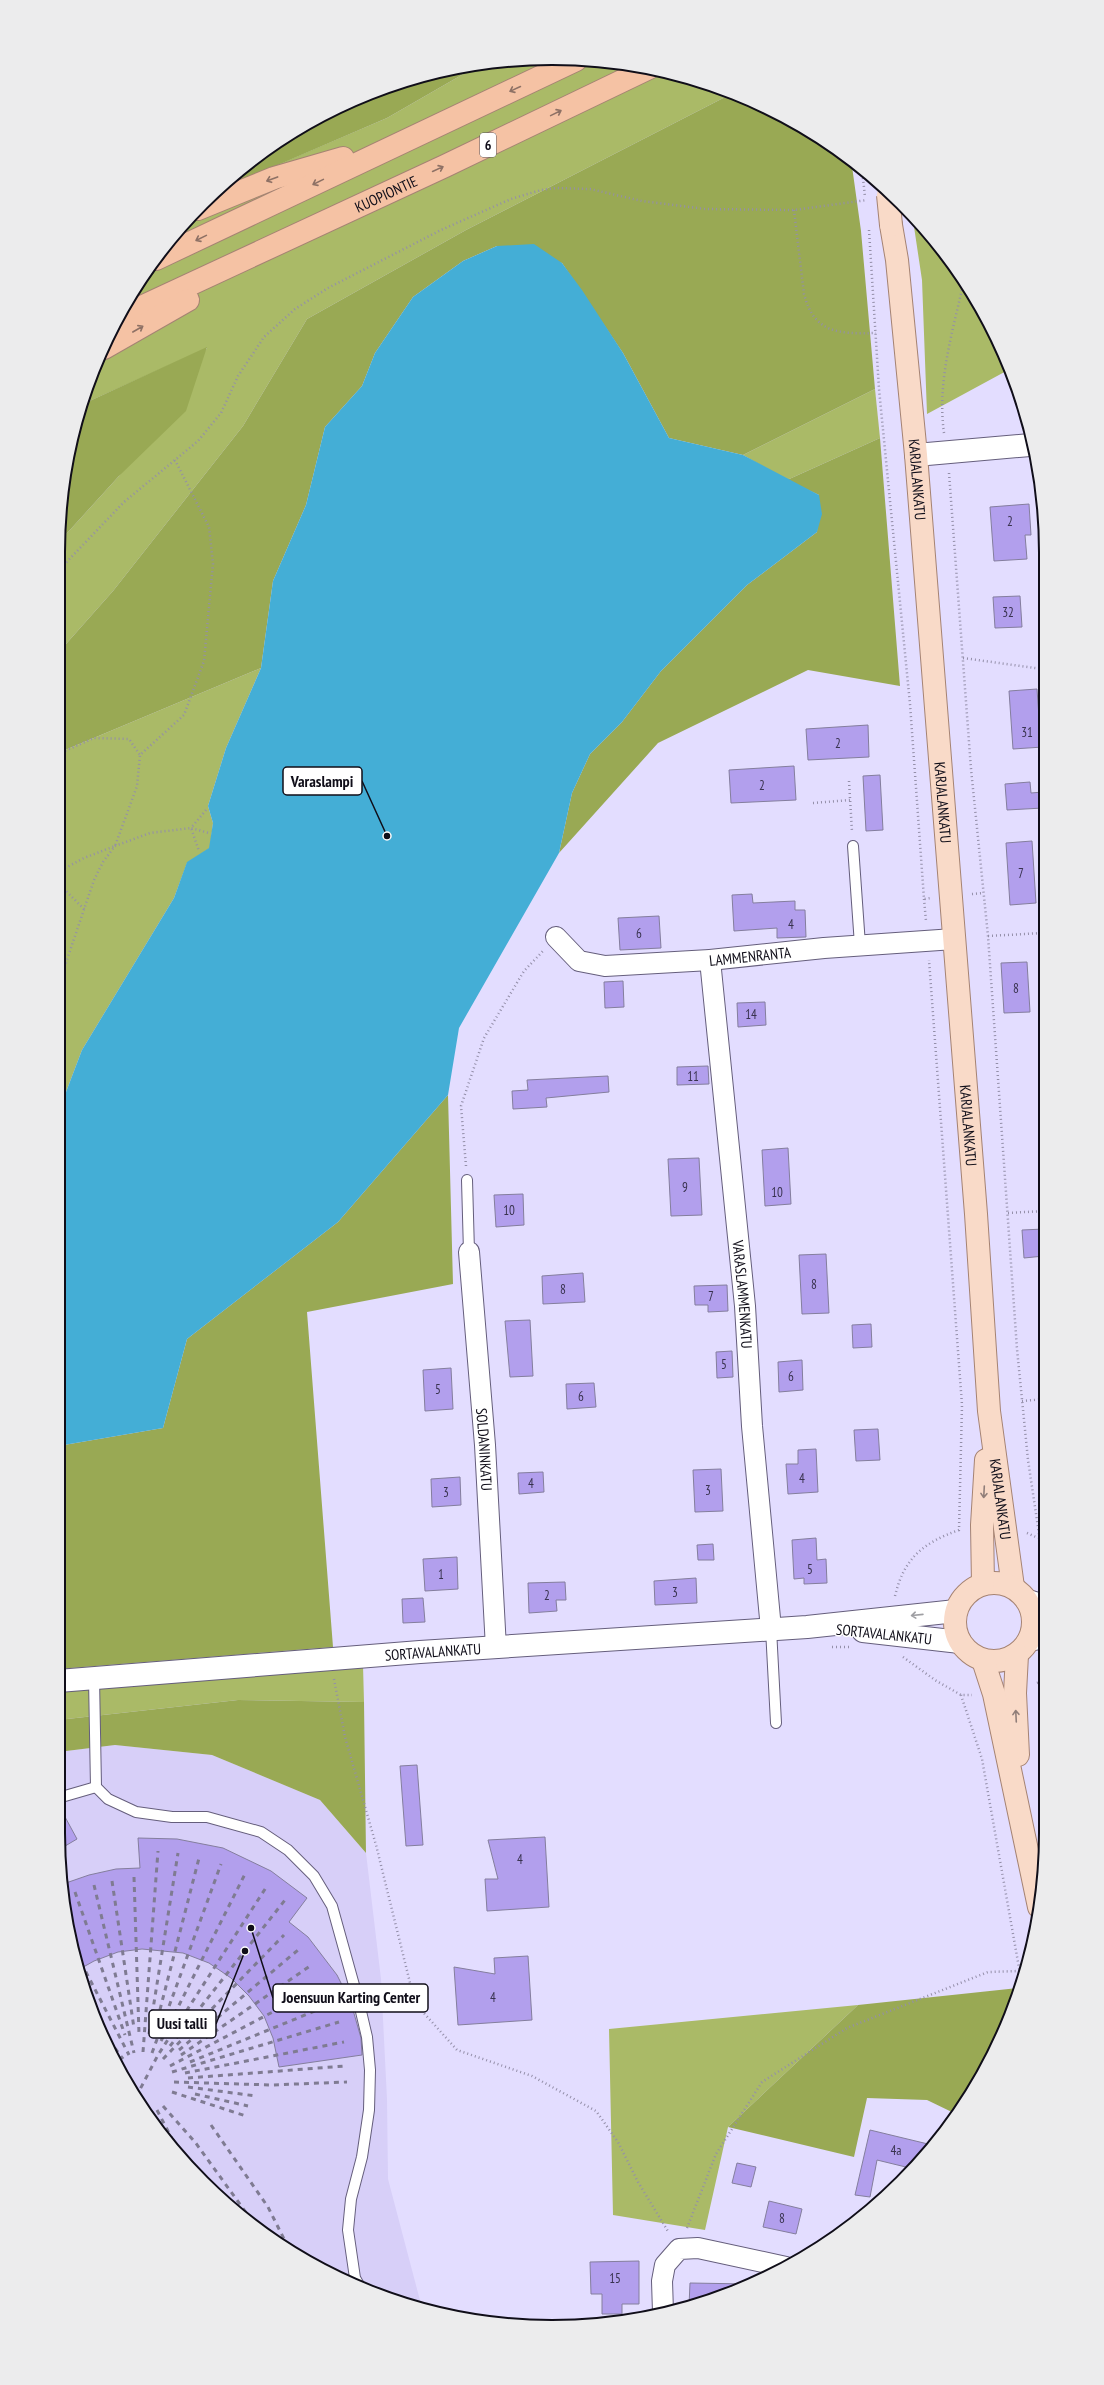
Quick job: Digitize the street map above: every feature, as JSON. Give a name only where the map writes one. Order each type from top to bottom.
[{"type":"highway","points":[[168,253],[565,65]]},
{"type":"highway","name":"KUOPIONTIE","points":[[127,314],[327,221],[639,73]]},
{"type":"highway","points":[[215,201],[274,178],[404,141]]},
{"type":"highway","points":[[112,343],[327,221]]},
{"type":"main road","name":"KARJALANKATU","points":[[881,197],[891,226],[897,260],[916,455],[976,1214],[989,1411],[982,1525],[983,1584]]},
{"type":"main road","name":"KARJALANKATU","points":[[989,1411],[1029,1598]]},
{"type":"main road","points":[[1021,1825],[1015,1693],[1030,1644],[1033,1620],[1029,1598],[998,1583],[983,1584],[971,1590],[961,1599],[956,1611],[956,1632],[960,1642],[970,1654],[983,1660],[994,1662],[1030,1644]]},
{"type":"main road","points":[[983,1660],[994,1694],[1036,1891]]},
{"type":"street","points":[[916,455],[1027,445]]},
{"type":"street","name":"LAMMENRANTA","points":[[556,937],[579,961],[591,965],[710,960],[860,945],[954,939]]},
{"type":"street","name":"VARASLAMMENKATU","points":[[710,960],[745,1306],[752,1434],[771,1629]]},
{"type":"street","name":"SOLDANINKATU","points":[[469,1252],[485,1445],[496,1648]]},
{"type":"street","name":"SORTAVALANKATU","points":[[65,1680],[420,1652],[771,1629],[890,1626],[956,1611]]},
{"type":"street","name":"SORTAVALANKATU","points":[[890,1626],[960,1642]]},
{"type":"street","points":[[663,2307],[662,2281],[665,2265],[679,2249],[698,2248],[777,2265]]},
{"type":"lane","points":[[853,846],[860,945]]},
{"type":"lane","points":[[467,1180],[469,1252]]},
{"type":"lane","points":[[771,1629],[776,1723]]},
{"type":"lane","points":[[94,1678],[96,1787],[108,1799],[136,1812],[172,1817],[207,1817],[261,1832],[288,1850],[314,1876],[332,1906],[367,2037],[369,2064],[369,2110],[362,2157],[351,2199],[348,2230],[355,2278]]},
{"type":"lane","points":[[65,1796],[96,1787]]},
{"type":"path","points":[[65,564],[124,502],[198,441],[221,413],[238,376],[264,337],[295,310],[328,288],[441,230],[511,199],[541,190],[571,188],[590,189],[642,201],[705,209],[794,210],[881,197]]},
{"type":"path","points":[[794,210],[804,294],[808,308],[814,317],[830,330],[853,334],[876,333]]},
{"type":"path","points":[[869,229],[878,389],[910,704],[919,839]]},
{"type":"path","points":[[963,290],[946,363],[941,409],[947,453],[971,770],[988,936],[1022,1401],[1028,1460],[1039,1534]]},
{"type":"path","points":[[140,755],[184,715],[204,661],[213,564],[209,527],[175,460]]},
{"type":"path","points":[[963,658],[1039,668]]},
{"type":"path","points":[[65,751],[94,738],[129,739],[140,755],[137,786],[115,846],[103,862],[94,880],[65,966]]},
{"type":"path","points":[[849,781],[853,846]]},
{"type":"path","points":[[813,802],[850,800]]},
{"type":"path","points":[[191,828],[206,810]]},
{"type":"path","points":[[191,828],[199,851]]},
{"type":"path","points":[[65,868],[84,858],[150,833],[191,828],[209,833]]},
{"type":"path","points":[[65,890],[85,910]]},
{"type":"path","points":[[924,899],[962,1405],[959,1530],[939,1538],[913,1555],[897,1588],[890,1626],[895,1649],[907,1662],[961,1695],[982,1759],[1019,1970]]},
{"type":"path","points":[[988,936],[1039,933]]},
{"type":"path","points":[[467,1180],[461,1106],[484,1038],[524,971],[556,937]]},
{"type":"path","points":[[1008,1213],[1039,1211]]},
{"type":"path","points":[[1022,1401],[1039,1400]]},
{"type":"path","points":[[334,1678],[345,1737],[378,1852],[415,2003],[457,2050],[532,2076],[596,2111],[618,2142],[638,2182],[679,2249]]},
{"type":"path","points":[[679,2249],[716,2154],[762,2082],[847,2028],[988,1972],[1019,1971]]},
{"type":"shaded area","points":[[115,1745],[212,1755],[320,1800],[366,1853],[381,1979],[387,2099],[388,2179],[420,2301],[395,2294],[337,2270],[308,2255],[281,2238],[231,2199],[208,2177],[186,2154],[147,2104],[115,2048],[102,2019],[91,1990],[74,1928],[66,1865],[65,1751]]},
{"type":"green space","points":[[520,66],[584,66],[616,69],[647,74],[709,91],[725,97],[466,230],[307,319],[243,426],[113,591],[65,645],[66,535],[119,476],[207,348],[89,401],[102,366],[130,308],[147,281],[186,231],[226,191],[270,168],[387,118],[466,73]]},
{"type":"green space","points":[[466,73],[387,118],[233,184],[281,147],[337,115],[395,91]]},
{"type":"green space","points":[[725,97],[738,102],[796,130],[823,147],[852,170],[861,231],[875,389],[743,455],[669,438],[623,353],[562,263],[497,246],[463,261],[413,297],[375,353],[362,386],[325,427],[306,505],[273,581],[261,668],[65,750],[65,645],[113,591],[243,426],[307,319],[466,230]]},
{"type":"green space","points":[[914,227],[957,281],[974,308],[1004,372],[927,414],[922,280]]},
{"type":"green space","points":[[207,347],[186,411],[119,476],[66,535],[69,488],[74,457],[89,401]]},
{"type":"green space","points":[[875,389],[880,438],[787,480],[743,455]]},
{"type":"green space","points":[[880,438],[900,686],[808,670],[658,743],[559,853],[572,793],[590,754],[622,722],[661,671],[747,585],[817,532],[819,495],[787,480]]},
{"type":"green space","points":[[261,668],[226,748],[208,806],[213,823],[210,848],[187,863],[174,898],[82,1050],[65,1095],[65,750]]},
{"type":"green space","points":[[448,1095],[453,1284],[307,1312],[333,1647],[65,1668],[65,1445],[163,1428],[187,1339],[338,1222]]},
{"type":"green space","points":[[333,1647],[363,1665],[364,1702],[238,1700],[65,1719],[65,1668]]},
{"type":"green space","points":[[238,1700],[364,1702],[366,1853],[320,1800],[212,1755],[115,1745],[65,1751],[65,1719]]},
{"type":"green space","points":[[1013,1989],[989,2048],[974,2076],[951,2112],[927,2100],[867,2098],[854,2157],[728,2127],[858,2005]]},
{"type":"green space","points":[[858,2005],[728,2127],[705,2230],[613,2215],[609,2029]]},
{"type":"water","points":[[534,244],[562,263],[582,290],[623,353],[669,438],[743,455],[819,495],[822,514],[817,532],[747,585],[661,671],[622,722],[590,754],[572,793],[559,853],[459,1028],[448,1095],[338,1222],[187,1339],[163,1428],[65,1445],[65,1095],[82,1050],[174,898],[187,862],[209,848],[213,823],[208,806],[226,748],[261,668],[273,581],[306,505],[325,427],[362,386],[375,353],[413,297],[463,261],[497,246]]},
{"type":"building","points":[[1029,504],[1031,535],[1025,535],[1027,559],[994,561],[990,507]]},
{"type":"building","points":[[1020,596],[1022,627],[995,628],[993,597]]},
{"type":"building","points":[[1037,689],[1039,747],[1013,749],[1009,691]]},
{"type":"building","points":[[868,725],[869,757],[808,760],[806,729]]},
{"type":"building","points":[[794,766],[796,800],[731,803],[729,770]]},
{"type":"building","points":[[880,775],[883,830],[866,831],[863,776]]},
{"type":"building","points":[[1030,782],[1031,793],[1039,792],[1039,808],[1007,810],[1005,784]]},
{"type":"building","points":[[1032,841],[1036,903],[1010,905],[1006,843]]},
{"type":"building","points":[[752,894],[753,903],[795,901],[795,910],[805,910],[806,937],[777,938],[777,928],[734,931],[732,895]]},
{"type":"building","points":[[659,916],[661,948],[620,950],[618,918]]},
{"type":"building","points":[[1027,962],[1030,1012],[1004,1013],[1001,963]]},
{"type":"building","points":[[623,981],[624,1007],[605,1008],[604,982]]},
{"type":"building","points":[[765,1002],[766,1025],[738,1027],[737,1003]]},
{"type":"building","points":[[708,1066],[709,1084],[677,1085],[677,1067]]},
{"type":"building","points":[[608,1076],[609,1092],[546,1098],[547,1107],[513,1109],[512,1091],[528,1090],[527,1080]]},
{"type":"building","points":[[788,1148],[791,1204],[765,1206],[762,1150]]},
{"type":"building","points":[[699,1158],[702,1215],[671,1216],[668,1159]]},
{"type":"building","points":[[523,1194],[524,1225],[496,1227],[494,1195]]},
{"type":"building","points":[[1039,1229],[1039,1256],[1024,1258],[1022,1230]]},
{"type":"building","points":[[826,1254],[829,1313],[802,1314],[799,1255]]},
{"type":"building","points":[[583,1273],[585,1302],[543,1304],[542,1276]]},
{"type":"building","points":[[727,1285],[728,1311],[708,1312],[708,1305],[695,1305],[694,1286]]},
{"type":"building","points":[[530,1320],[533,1376],[510,1377],[505,1321]]},
{"type":"building","points":[[871,1324],[872,1347],[853,1348],[852,1325]]},
{"type":"building","points":[[732,1351],[733,1377],[717,1378],[716,1352]]},
{"type":"building","points":[[802,1360],[803,1390],[779,1392],[778,1362]]},
{"type":"building","points":[[451,1368],[453,1409],[425,1411],[423,1370]]},
{"type":"building","points":[[594,1383],[596,1407],[567,1409],[566,1384]]},
{"type":"building","points":[[878,1429],[880,1460],[856,1461],[854,1430]]},
{"type":"building","points":[[816,1449],[818,1492],[788,1494],[786,1464],[798,1464],[798,1450]]},
{"type":"building","points":[[721,1469],[723,1511],[695,1512],[693,1470]]},
{"type":"building","points":[[543,1472],[544,1492],[519,1494],[518,1473]]},
{"type":"building","points":[[460,1477],[461,1505],[432,1507],[431,1479]]},
{"type":"building","points":[[816,1538],[817,1560],[826,1559],[827,1583],[804,1584],[804,1578],[794,1579],[792,1540]]},
{"type":"building","points":[[713,1544],[714,1560],[698,1560],[697,1545]]},
{"type":"building","points":[[457,1557],[458,1589],[425,1591],[423,1559]]},
{"type":"building","points":[[696,1578],[697,1603],[655,1605],[654,1581]]},
{"type":"building","points":[[565,1582],[566,1600],[556,1600],[557,1611],[529,1613],[528,1583]]},
{"type":"building","points":[[423,1598],[425,1622],[403,1623],[402,1599]]},
{"type":"building","points":[[417,1765],[423,1845],[406,1846],[400,1766]]},
{"type":"building","points":[[65,1817],[77,1839],[65,1846]]},
{"type":"building","points":[[545,1837],[549,1907],[487,1911],[485,1879],[498,1879],[488,1840]]},
{"type":"building","points":[[138,1838],[177,1839],[223,1848],[271,1871],[307,1898],[289,1922],[308,1937],[337,1975],[351,2003],[361,2038],[362,2055],[279,2067],[273,2038],[264,2016],[249,1996],[231,1978],[209,1963],[183,1953],[142,1949],[118,1952],[94,1961],[84,1967],[74,1928],[68,1882],[89,1875],[116,1869],[140,1868]]},
{"type":"building","points":[[528,1956],[532,2020],[458,2025],[454,1967],[495,1974],[494,1958]]},
{"type":"building","points":[[870,2130],[926,2144],[906,2167],[877,2160],[870,2197],[855,2195]]},
{"type":"building","points":[[737,2163],[756,2167],[751,2187],[732,2183]]},
{"type":"building","points":[[769,2201],[802,2209],[796,2234],[763,2227]]},
{"type":"building","points":[[639,2261],[639,2304],[622,2304],[622,2314],[602,2314],[602,2294],[591,2294],[590,2262]]},
{"type":"building","points":[[690,2283],[736,2284],[709,2294],[689,2300]]},
{"type":"railway","points":[[143,2052],[158,1851]]},
{"type":"railway","points":[[149,2034],[178,1853]]},
{"type":"railway","points":[[155,2029],[199,1858]]},
{"type":"railway","points":[[152,2053],[221,1864]]},
{"type":"railway","points":[[161,2041],[245,1874]]},
{"type":"railway","points":[[134,1877],[139,2034]]},
{"type":"railway","points":[[112,1881],[134,2028]]},
{"type":"railway","points":[[94,1885],[134,2053]]},
{"type":"railway","points":[[139,2091],[158,2055],[267,1886]]},
{"type":"railway","points":[[75,1892],[125,2035]]},
{"type":"railway","points":[[170,2046],[285,1900]]},
{"type":"railway","points":[[163,2059],[284,1935]]},
{"type":"railway","points":[[179,2050],[298,1950]]},
{"type":"railway","points":[[181,2055],[310,1966]]},
{"type":"railway","points":[[85,1971],[129,2055]]},
{"type":"railway","points":[[170,2066],[324,1985]]},
{"type":"railway","points":[[190,2062],[332,2004]]},
{"type":"railway","points":[[172,2072],[339,2022]]},
{"type":"railway","points":[[185,2073],[344,2042]]},
{"type":"railway","points":[[115,2049],[123,2059]]},
{"type":"railway","points":[[188,2078],[345,2066]]},
{"type":"railway","points":[[174,2082],[272,2085],[347,2082]]},
{"type":"railway","points":[[188,2087],[256,2096]]},
{"type":"railway","points":[[172,2092],[246,2116]]},
{"type":"railway","points":[[195,2094],[248,2106]]},
{"type":"railway","points":[[163,2106],[195,2142],[243,2209]]},
{"type":"railway","points":[[157,2110],[168,2132]]},
{"type":"railway","points":[[211,2125],[268,2207],[285,2240]]},
{"type":"place","name":"Varaslampi","points":[[387,836]]},
{"type":"place","name":"Joensuun Karting Center","points":[[251,1928]]},
{"type":"place","name":"Uusi talli","points":[[245,1951]]}]
